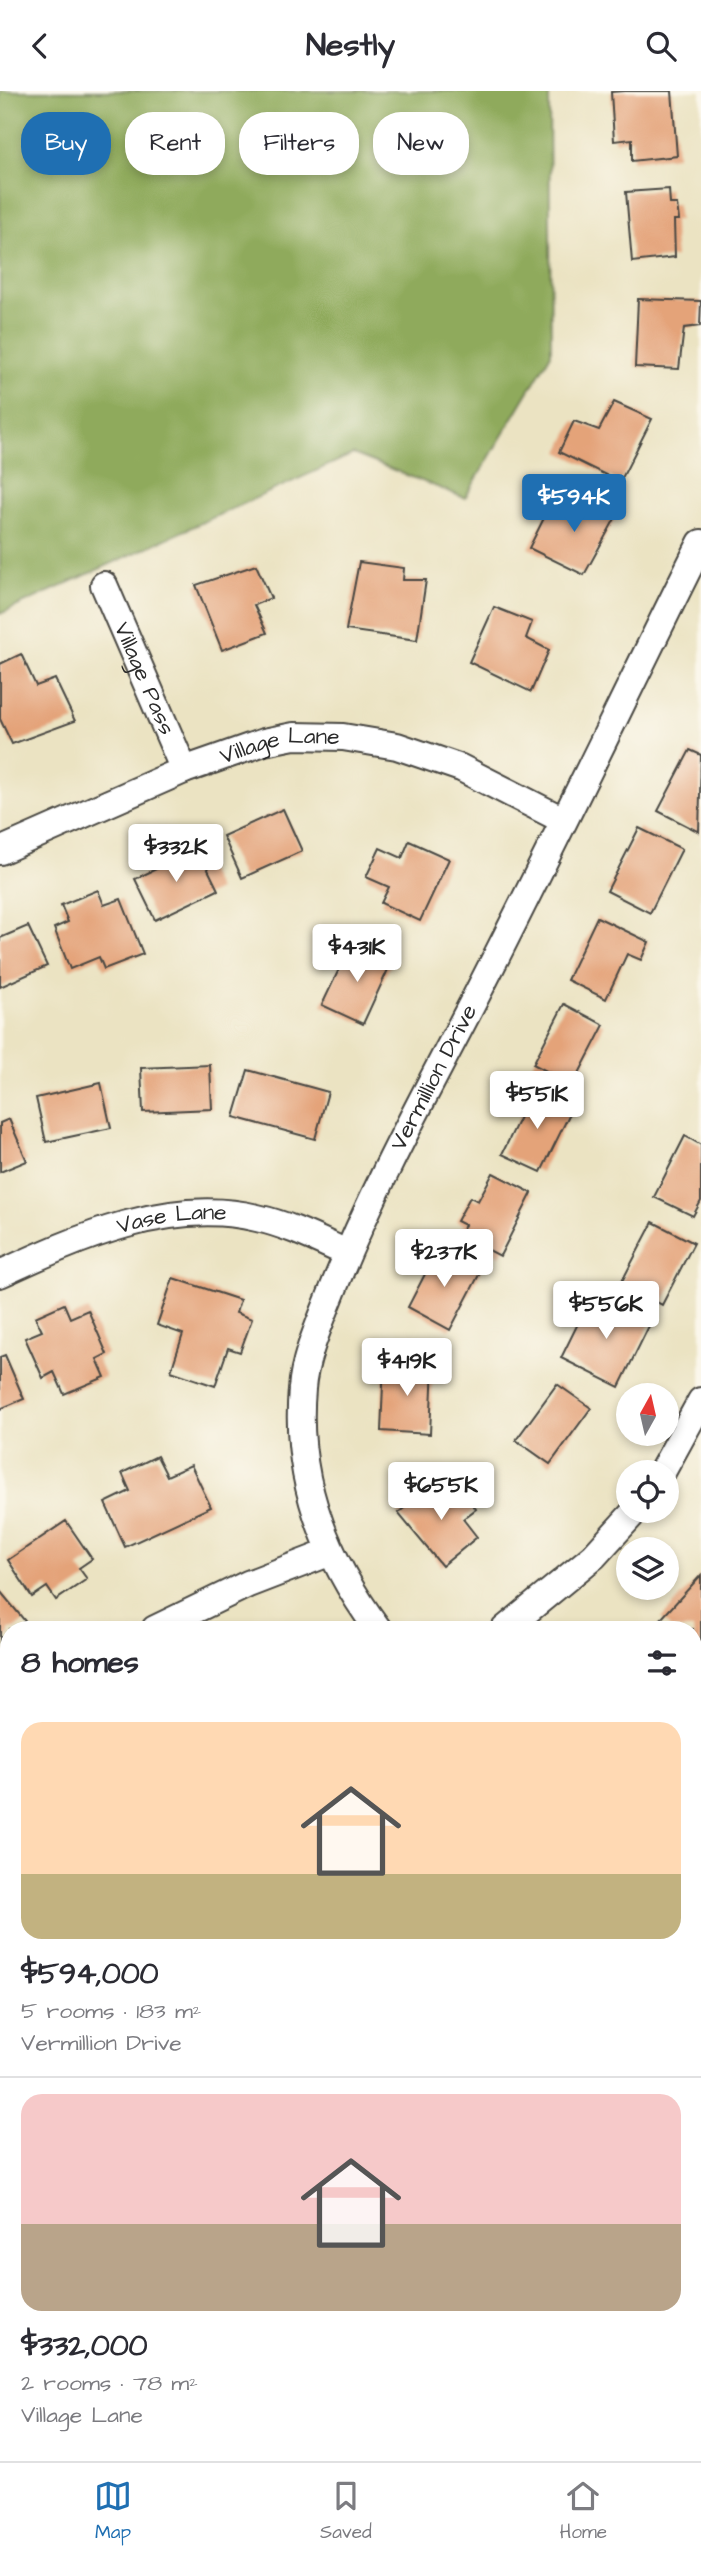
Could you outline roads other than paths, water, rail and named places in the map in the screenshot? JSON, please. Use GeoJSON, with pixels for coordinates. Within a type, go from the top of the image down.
{"type":"FeatureCollection","features":[{"type":"Feature","properties":{"kind":"street","name":"Vermillion Drive"},"geometry":{"type":"LineString","coordinates":[[372,1621],[331,1552],[316,1517],[304,1473],[300,1425],[302,1385],[320,1322],[347,1253],[701,543]]}},
{"type":"Feature","properties":{"kind":"street","name":"Village Pass"},"geometry":{"type":"LineString","coordinates":[[104,585],[184,770]]}},
{"type":"Feature","properties":{"kind":"street","name":"Village Lane"},"geometry":{"type":"LineString","coordinates":[[0,851],[184,770],[264,742],[294,736],[343,737],[397,746],[461,768],[563,820]]}},
{"type":"Feature","properties":{"kind":"street","name":"Vase Lane"},"geometry":{"type":"LineString","coordinates":[[0,1274],[101,1233],[132,1223],[180,1214],[218,1212],[256,1218],[295,1229],[347,1253]]}},
{"type":"Feature","properties":{"kind":"street"},"geometry":{"type":"LineString","coordinates":[[669,1460],[701,1401]]}},
{"type":"Feature","properties":{"kind":"street"},"geometry":{"type":"LineString","coordinates":[[515,1621],[594,1556],[624,1523]]}},
{"type":"Feature","properties":{"kind":"street"},"geometry":{"type":"LineString","coordinates":[[172,1621],[248,1584],[331,1552]]}}]}
